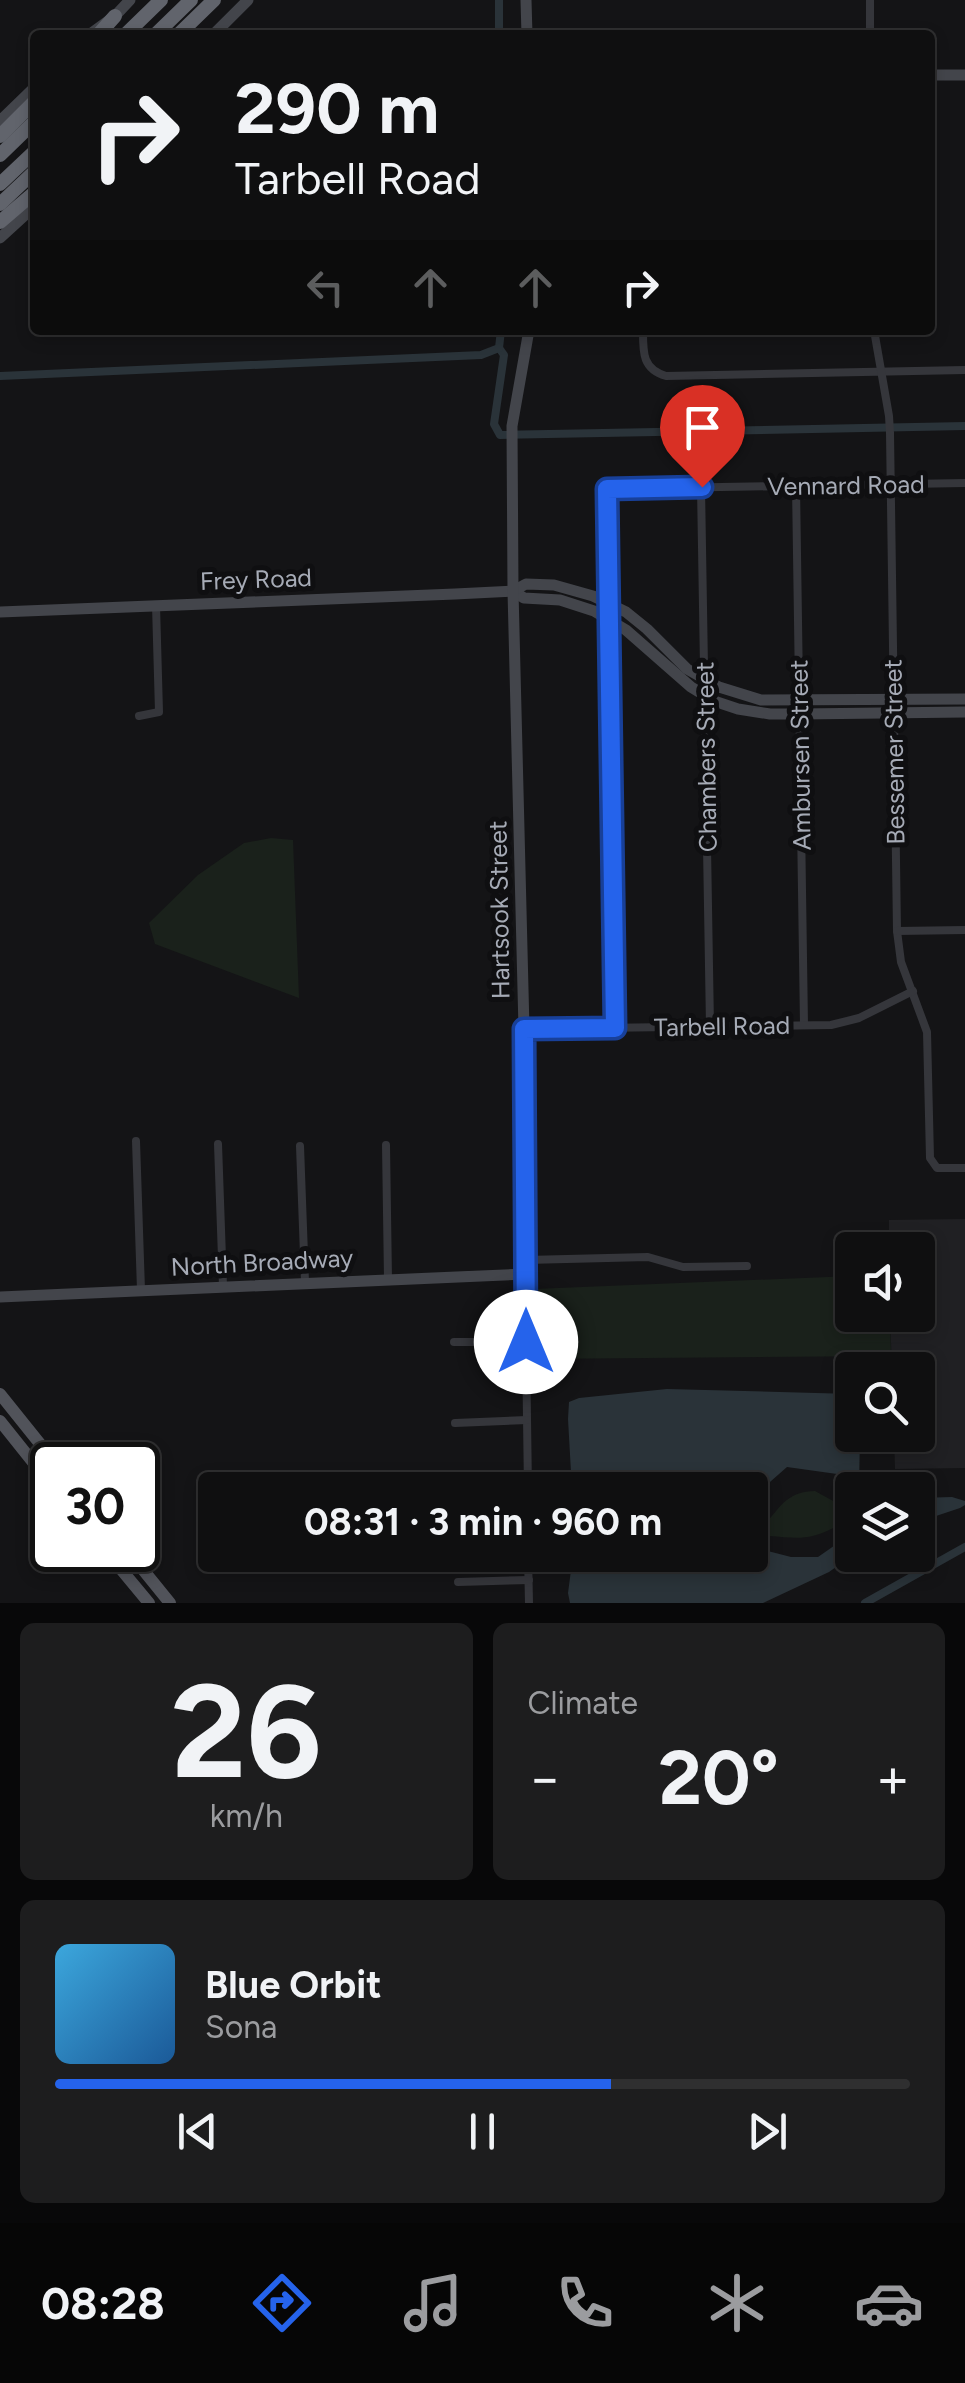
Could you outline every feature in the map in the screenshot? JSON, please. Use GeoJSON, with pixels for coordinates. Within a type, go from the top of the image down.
{"type":"FeatureCollection","features":[{"type":"Feature","properties":{"kind":"highway"},"geometry":{"type":"LineString","coordinates":[[129,30],[161,0]]}},
{"type":"Feature","properties":{"kind":"highway"},"geometry":{"type":"LineString","coordinates":[[160,30],[192,0]]}},
{"type":"Feature","properties":{"kind":"highway"},"geometry":{"type":"LineString","coordinates":[[183,30],[214,0]]}},
{"type":"Feature","properties":{"kind":"highway"},"geometry":{"type":"LineString","coordinates":[[102,30],[115,16]]}},
{"type":"Feature","properties":{"kind":"highway"},"geometry":{"type":"LineString","coordinates":[[0,136],[30,105]]}},
{"type":"Feature","properties":{"kind":"highway"},"geometry":{"type":"LineString","coordinates":[[0,155],[30,126]]}},
{"type":"Feature","properties":{"kind":"highway"},"geometry":{"type":"LineString","coordinates":[[0,184],[30,156]]}},
{"type":"Feature","properties":{"kind":"highway"},"geometry":{"type":"LineString","coordinates":[[0,204],[30,176]]}},
{"type":"Feature","properties":{"kind":"highway"},"geometry":{"type":"LineString","coordinates":[[0,222],[30,196]]}},
{"type":"Feature","properties":{"kind":"main road"},"geometry":{"type":"LineString","coordinates":[[0,1394],[39,1442]]}},
{"type":"Feature","properties":{"kind":"main road"},"geometry":{"type":"LineString","coordinates":[[0,1421],[30,1457]]}},
{"type":"Feature","properties":{"kind":"main road"},"geometry":{"type":"LineString","coordinates":[[123,1572],[149,1603]]}},
{"type":"Feature","properties":{"kind":"main road"},"geometry":{"type":"LineString","coordinates":[[144,1572],[170,1603]]}},
{"type":"Feature","properties":{"kind":"street"},"geometry":{"type":"LineString","coordinates":[[95,30],[130,0]]}},
{"type":"Feature","properties":{"kind":"street"},"geometry":{"type":"LineString","coordinates":[[218,30],[248,0]]}},
{"type":"Feature","properties":{"kind":"street"},"geometry":{"type":"LineString","coordinates":[[526,0],[526,30]]}},
{"type":"Feature","properties":{"kind":"street"},"geometry":{"type":"LineString","coordinates":[[870,0],[870,30]]}},
{"type":"Feature","properties":{"kind":"street"},"geometry":{"type":"LineString","coordinates":[[935,75],[965,75]]}},
{"type":"Feature","properties":{"kind":"street"},"geometry":{"type":"LineString","coordinates":[[0,122],[30,92]]}},
{"type":"Feature","properties":{"kind":"street"},"geometry":{"type":"LineString","coordinates":[[0,238],[30,211]]}},
{"type":"Feature","properties":{"kind":"street","name":"Hartsook Street"},"geometry":{"type":"LineString","coordinates":[[528,335],[512,426],[528,1472]]}},
{"type":"Feature","properties":{"kind":"street"},"geometry":{"type":"LineString","coordinates":[[643,335],[647,363],[666,376],[965,370]]}},
{"type":"Feature","properties":{"kind":"street","name":"Bessemer Street"},"geometry":{"type":"LineString","coordinates":[[875,335],[890,433],[897,931],[901,962],[927,1032],[930,1158],[937,1168],[965,1168]]}},
{"type":"Feature","properties":{"kind":"street","name":"Vennard Road"},"geometry":{"type":"LineString","coordinates":[[608,602],[607,489],[965,483]]}},
{"type":"Feature","properties":{"kind":"street","name":"Ambursen Street"},"geometry":{"type":"LineString","coordinates":[[796,486],[804,1025]]}},
{"type":"Feature","properties":{"kind":"street","name":"Chambers Street"},"geometry":{"type":"LineString","coordinates":[[702,487],[710,1026]]}},
{"type":"Feature","properties":{"kind":"street","name":"Frey Road"},"geometry":{"type":"LineString","coordinates":[[0,612],[513,592],[526,584],[554,586],[608,602],[647,629],[687,669],[719,688],[799,708]]}},
{"type":"Feature","properties":{"kind":"street","name":"Frey Road"},"geometry":{"type":"LineString","coordinates":[[513,592],[524,598],[575,604],[609,620],[626,630],[676,676],[714,702],[738,709],[770,714],[799,708],[894,706],[965,699]]}},
{"type":"Feature","properties":{"kind":"street"},"geometry":{"type":"LineString","coordinates":[[608,602],[615,1028]]}},
{"type":"Feature","properties":{"kind":"street"},"geometry":{"type":"LineString","coordinates":[[139,716],[159,712],[156,605]]}},
{"type":"Feature","properties":{"kind":"street","name":"Frey Road"},"geometry":{"type":"LineString","coordinates":[[894,706],[965,712]]}},
{"type":"Feature","properties":{"kind":"street"},"geometry":{"type":"LineString","coordinates":[[897,931],[965,930]]}},
{"type":"Feature","properties":{"kind":"street","name":"Tarbell Road"},"geometry":{"type":"LineString","coordinates":[[524,1029],[830,1025],[859,1018],[913,990]]}},
{"type":"Feature","properties":{"kind":"street"},"geometry":{"type":"LineString","coordinates":[[136,1141],[141,1290]]}},
{"type":"Feature","properties":{"kind":"street"},"geometry":{"type":"LineString","coordinates":[[218,1144],[223,1286]]}},
{"type":"Feature","properties":{"kind":"street"},"geometry":{"type":"LineString","coordinates":[[386,1145],[388,1279]]}},
{"type":"Feature","properties":{"kind":"street"},"geometry":{"type":"LineString","coordinates":[[300,1146],[306,1282]]}},
{"type":"Feature","properties":{"kind":"street"},"geometry":{"type":"LineString","coordinates":[[526,1260],[648,1257],[683,1267],[747,1266]]}},
{"type":"Feature","properties":{"kind":"street","name":"North Broadway"},"geometry":{"type":"LineString","coordinates":[[0,1297],[525,1274]]}},
{"type":"Feature","properties":{"kind":"street"},"geometry":{"type":"LineString","coordinates":[[454,1342],[526,1342]]}},
{"type":"Feature","properties":{"kind":"street"},"geometry":{"type":"LineString","coordinates":[[456,1423],[527,1420]]}},
{"type":"Feature","properties":{"kind":"street"},"geometry":{"type":"LineString","coordinates":[[529,1572],[529,1603]]}},
{"type":"Feature","properties":{"kind":"street"},"geometry":{"type":"LineString","coordinates":[[458,1582],[529,1580]]}},
{"type":"Feature","properties":{"kind":"shaded area"},"geometry":{"type":"Polygon","coordinates":[[[271,838],[293,840],[299,998],[155,944],[149,923],[198,875],[244,843],[271,838]]]}},
{"type":"Feature","properties":{"kind":"shaded area"},"geometry":{"type":"Polygon","coordinates":[[[965,1219],[965,1468],[895,1469],[894,1452],[935,1452],[935,1352],[891,1352],[891,1332],[935,1332],[935,1232],[889,1232],[889,1220],[965,1219]]]}},
{"type":"Feature","properties":{"kind":"shaded area"},"geometry":{"type":"Polygon","coordinates":[[[835,1277],[835,1332],[890,1332],[891,1352],[835,1352],[835,1356],[534,1359],[534,1289],[835,1277]]]}},
{"type":"Feature","properties":{"kind":"shaded area"},"geometry":{"type":"Polygon","coordinates":[[[667,1389],[835,1394],[835,1452],[860,1452],[859,1472],[835,1474],[787,1467],[768,1484],[768,1472],[571,1472],[569,1402],[667,1389]]]}},
{"type":"Feature","properties":{"kind":"shaded area"},"geometry":{"type":"Polygon","coordinates":[[[815,1491],[835,1502],[833,1528],[809,1537],[769,1536],[768,1521],[782,1504],[799,1494],[815,1491]]]}},
{"type":"Feature","properties":{"kind":"shaded area"},"geometry":{"type":"Polygon","coordinates":[[[952,1497],[965,1501],[965,1505],[935,1516],[935,1498],[952,1497]]]}},
{"type":"Feature","properties":{"kind":"shaded area"},"geometry":{"type":"Polygon","coordinates":[[[835,1545],[835,1568],[763,1603],[570,1603],[568,1593],[571,1572],[768,1572],[768,1551],[791,1557],[818,1557],[835,1545]]]}},
{"type":"Feature","properties":{"kind":"waterway"},"geometry":{"type":"LineString","coordinates":[[499,0],[499,30]]}},
{"type":"Feature","properties":{"kind":"waterway"},"geometry":{"type":"LineString","coordinates":[[500,335],[499,348],[504,355],[494,424],[500,435],[965,426]]}},
{"type":"Feature","properties":{"kind":"waterway"},"geometry":{"type":"LineString","coordinates":[[0,376],[481,355],[499,348]]}},
{"type":"Feature","properties":{"kind":"waterway"},"geometry":{"type":"LineString","coordinates":[[865,1603],[965,1547]]}},
{"type":"Feature","properties":{"kind":"route"},"geometry":{"type":"LineString","coordinates":[[526,1342],[524,1029],[615,1028],[607,489],[702,487]]}}]}
